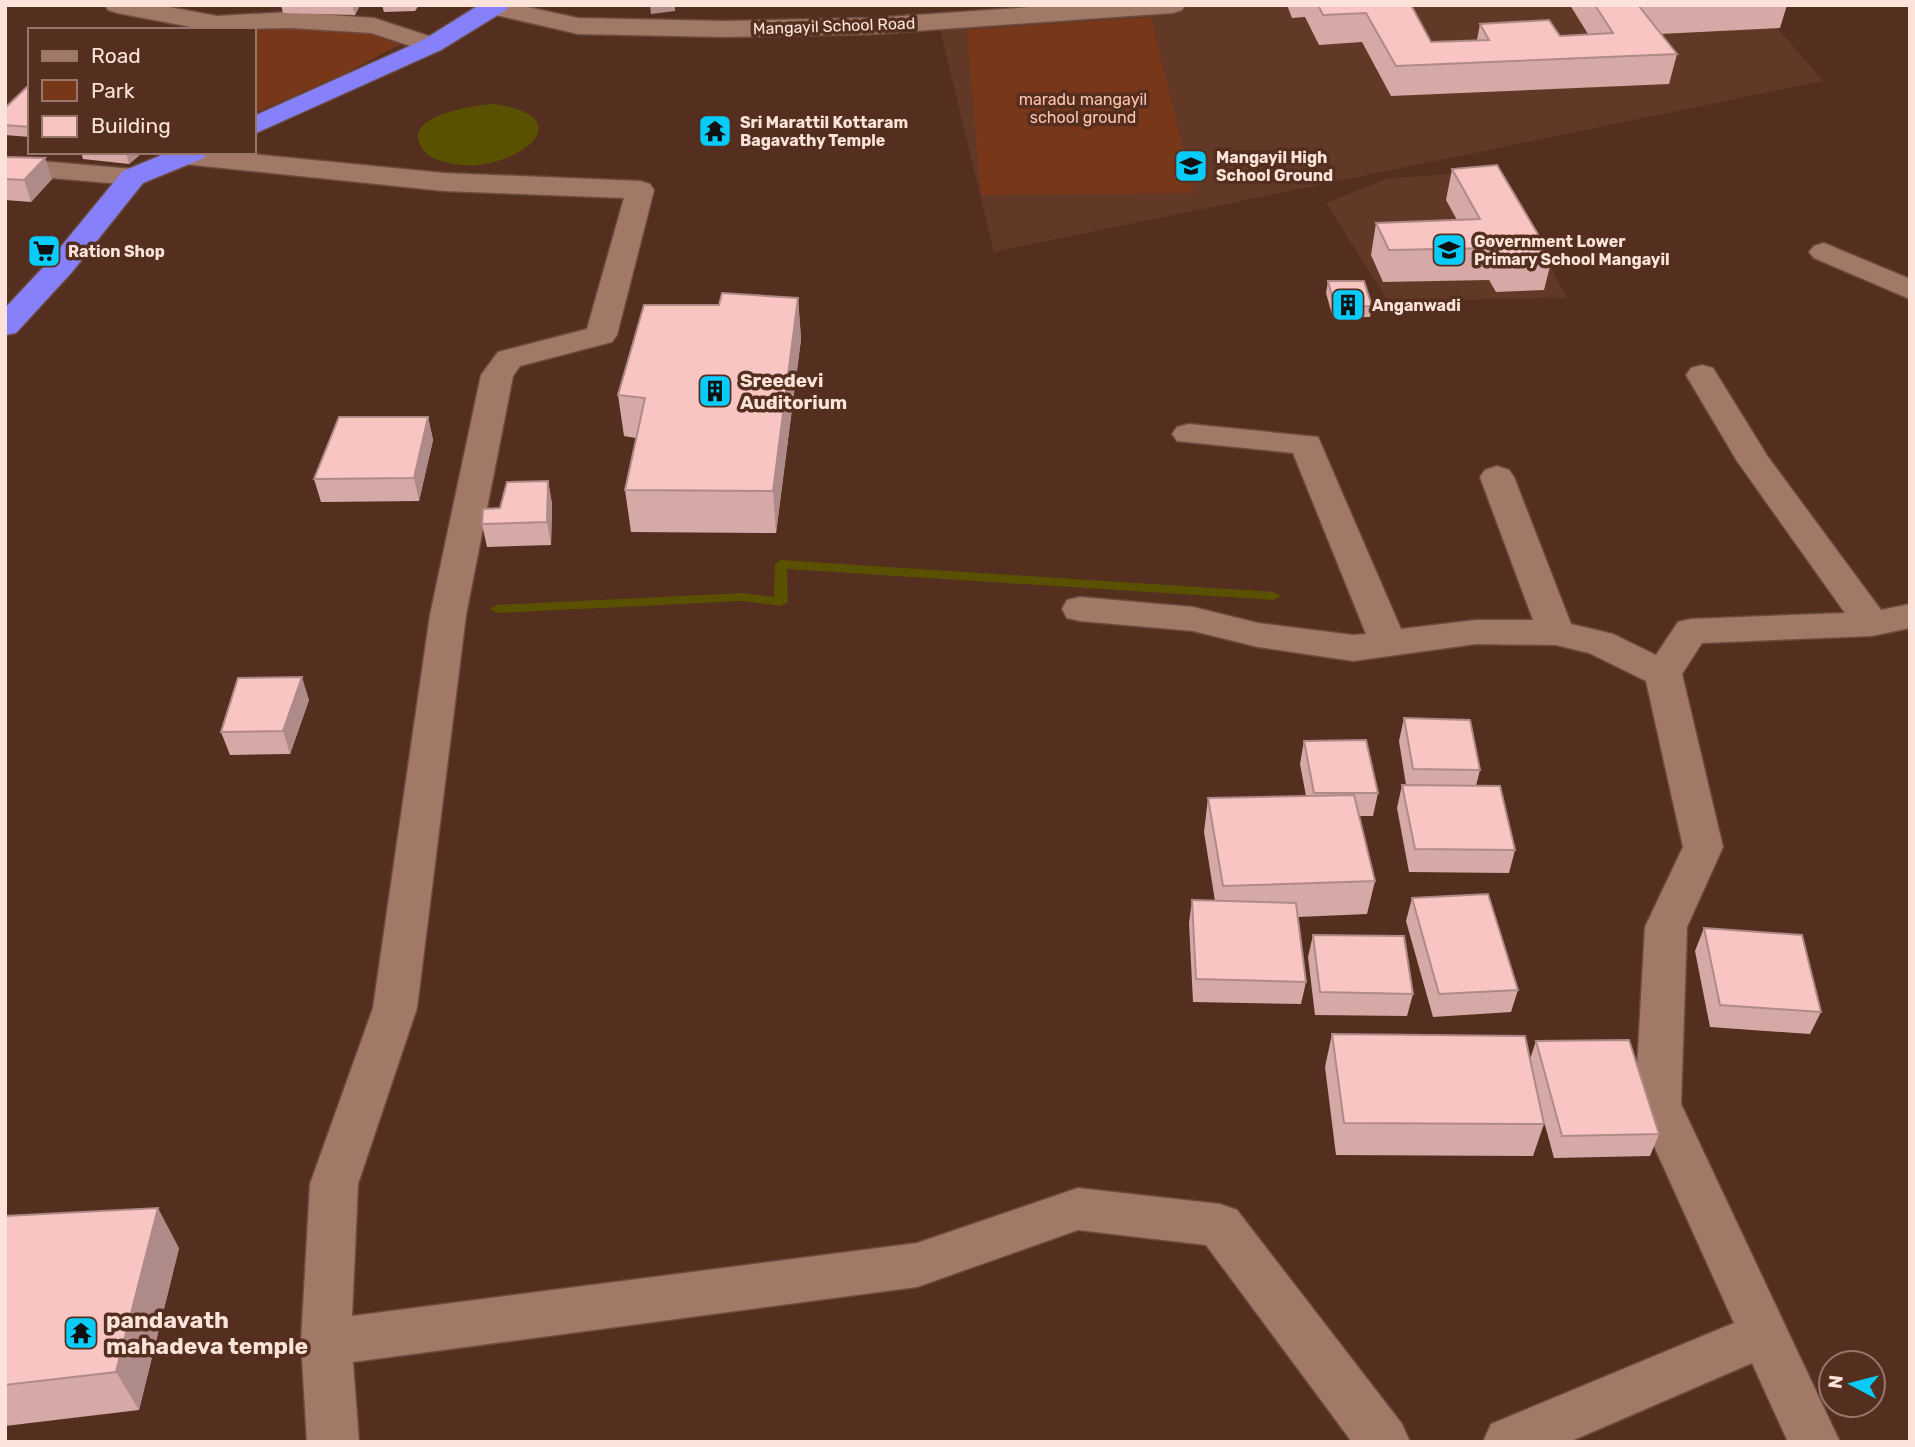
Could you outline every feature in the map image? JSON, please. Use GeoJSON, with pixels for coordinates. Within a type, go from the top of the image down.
{"type":"FeatureCollection","features":[{"type":"Feature","properties":{"kind":"highway"},"geometry":{"type":"LineString","coordinates":[[256,125],[432,45],[497,7]]}},
{"type":"Feature","properties":{"kind":"highway"},"geometry":{"type":"LineString","coordinates":[[5,326],[61,266],[133,177],[189,154]]}},
{"type":"Feature","properties":{"kind":"street"},"geometry":{"type":"LineString","coordinates":[[117,5],[165,10],[215,27],[290,20],[374,26],[432,45]]}},
{"type":"Feature","properties":{"kind":"street","name":"Mangayil School Road"},"geometry":{"type":"LineString","coordinates":[[497,7],[578,26],[724,29],[861,26],[1003,11],[1173,5]]}},
{"type":"Feature","properties":{"kind":"street"},"geometry":{"type":"LineString","coordinates":[[189,154],[443,182],[640,190],[601,335],[509,359],[497,375],[448,615],[395,1008],[334,1184],[326,1342],[333,1442]]}},
{"type":"Feature","properties":{"kind":"street"},"geometry":{"type":"LineString","coordinates":[[5,166],[133,177]]}},
{"type":"Feature","properties":{"kind":"street"},"geometry":{"type":"LineString","coordinates":[[1824,252],[1910,290]]}},
{"type":"Feature","properties":{"kind":"street"},"geometry":{"type":"LineString","coordinates":[[1702,374],[1754,461],[1872,624]]}},
{"type":"Feature","properties":{"kind":"street"},"geometry":{"type":"LineString","coordinates":[[1189,434],[1306,444],[1389,644]]}},
{"type":"Feature","properties":{"kind":"street"},"geometry":{"type":"LineString","coordinates":[[1497,477],[1556,633]]}},
{"type":"Feature","properties":{"kind":"street"},"geometry":{"type":"LineString","coordinates":[[1080,608],[1193,619],[1258,635],[1353,648],[1476,632],[1556,633],[1600,643],[1664,674]]}},
{"type":"Feature","properties":{"kind":"street"},"geometry":{"type":"LineString","coordinates":[[1814,1442],[1658,1104],[1666,927],[1703,847],[1664,674],[1691,631],[1872,624],[1910,616]]}},
{"type":"Feature","properties":{"kind":"street"},"geometry":{"type":"LineString","coordinates":[[326,1342],[917,1265],[1078,1209],[1220,1224],[1384,1442]]}},
{"type":"Feature","properties":{"kind":"street"},"geometry":{"type":"LineString","coordinates":[[1509,1442],[1764,1334]]}},
{"type":"Feature","properties":{"kind":"shaded area","name":"Mangayil High School Ground"},"geometry":{"type":"Polygon","coordinates":[[[1217,5],[1758,5],[1823,81],[994,252],[938,21],[1217,5]]]}},
{"type":"Feature","properties":{"kind":"shaded area"},"geometry":{"type":"Polygon","coordinates":[[[493,104],[522,111],[536,121],[538,132],[530,144],[515,154],[494,162],[471,165],[440,161],[421,147],[418,136],[422,127],[431,120],[458,110],[493,104]]]}},
{"type":"Feature","properties":{"kind":"shaded area","name":"Government Lower Primary School Mangayil"},"geometry":{"type":"Polygon","coordinates":[[[1499,170],[1567,298],[1388,301],[1326,203],[1386,179],[1499,170]]]}},
{"type":"Feature","properties":{"kind":"green space","name":"maradu mangayil school ground"},"geometry":{"type":"Polygon","coordinates":[[[1151,17],[1194,193],[981,195],[967,30],[1151,17]]]}},
{"type":"Feature","properties":{"kind":"green space"},"geometry":{"type":"Polygon","coordinates":[[[260,24],[353,27],[401,44],[340,76],[256,112],[256,28],[247,28],[260,24]]]}},
{"type":"Feature","properties":{"kind":"building"},"geometry":{"type":"Polygon","coordinates":[[[1318,5],[1411,5],[1431,42],[1489,40],[1480,24],[1549,20],[1560,36],[1613,33],[1595,5],[1638,5],[1677,54],[1396,66],[1366,13],[1323,15],[1318,5]]]}},
{"type":"Feature","properties":{"kind":"building"},"geometry":{"type":"Polygon","coordinates":[[[28,87],[28,127],[5,125],[5,108],[28,87]]]}},
{"type":"Feature","properties":{"kind":"building"},"geometry":{"type":"Polygon","coordinates":[[[5,157],[45,158],[24,180],[5,179],[5,157]]]}},
{"type":"Feature","properties":{"kind":"building"},"geometry":{"type":"Polygon","coordinates":[[[1497,165],[1552,258],[1503,260],[1496,248],[1389,250],[1376,223],[1480,219],[1452,169],[1497,165]]]}},
{"type":"Feature","properties":{"kind":"building"},"geometry":{"type":"Polygon","coordinates":[[[1328,281],[1364,281],[1372,306],[1335,307],[1328,281]]]}},
{"type":"Feature","properties":{"kind":"building","name":"Sreedevi Auditorium"},"geometry":{"type":"Polygon","coordinates":[[[722,293],[798,298],[773,491],[625,490],[645,398],[618,395],[644,305],[719,305],[722,293]]]}},
{"type":"Feature","properties":{"kind":"building"},"geometry":{"type":"Polygon","coordinates":[[[339,417],[428,417],[414,478],[314,479],[339,417]]]}},
{"type":"Feature","properties":{"kind":"building"},"geometry":{"type":"Polygon","coordinates":[[[548,481],[547,522],[482,524],[483,509],[500,508],[507,482],[548,481]]]}},
{"type":"Feature","properties":{"kind":"building"},"geometry":{"type":"Polygon","coordinates":[[[302,677],[283,731],[221,732],[238,678],[302,677]]]}},
{"type":"Feature","properties":{"kind":"building"},"geometry":{"type":"Polygon","coordinates":[[[1404,718],[1470,720],[1480,770],[1413,769],[1404,718]]]}},
{"type":"Feature","properties":{"kind":"building"},"geometry":{"type":"Polygon","coordinates":[[[1366,740],[1378,793],[1314,793],[1304,741],[1366,740]]]}},
{"type":"Feature","properties":{"kind":"building"},"geometry":{"type":"Polygon","coordinates":[[[1402,785],[1500,786],[1515,850],[1415,849],[1402,785]]]}},
{"type":"Feature","properties":{"kind":"building"},"geometry":{"type":"Polygon","coordinates":[[[1354,795],[1375,881],[1223,886],[1208,798],[1354,795]]]}},
{"type":"Feature","properties":{"kind":"building"},"geometry":{"type":"Polygon","coordinates":[[[1488,894],[1518,990],[1439,994],[1412,898],[1488,894]]]}},
{"type":"Feature","properties":{"kind":"building"},"geometry":{"type":"Polygon","coordinates":[[[1192,900],[1296,903],[1306,982],[1196,979],[1192,900]]]}},
{"type":"Feature","properties":{"kind":"building"},"geometry":{"type":"Polygon","coordinates":[[[1704,928],[1802,935],[1821,1012],[1720,1005],[1704,928]]]}},
{"type":"Feature","properties":{"kind":"building"},"geometry":{"type":"Polygon","coordinates":[[[1313,935],[1404,936],[1413,994],[1320,992],[1313,935]]]}},
{"type":"Feature","properties":{"kind":"building"},"geometry":{"type":"Polygon","coordinates":[[[1332,1034],[1525,1036],[1544,1124],[1344,1123],[1332,1034]]]}},
{"type":"Feature","properties":{"kind":"building"},"geometry":{"type":"Polygon","coordinates":[[[1629,1040],[1659,1134],[1562,1136],[1536,1041],[1629,1040]]]}},
{"type":"Feature","properties":{"kind":"building","name":"pandavath mahadeva temple"},"geometry":{"type":"Polygon","coordinates":[[[158,1208],[116,1372],[5,1385],[5,1216],[158,1208]]]}},
{"type":"Feature","properties":{"kind":"waterway"},"geometry":{"type":"LineString","coordinates":[[497,609],[742,597],[781,602],[781,564],[1274,596]]}},
{"type":"Feature","properties":{"kind":"place","name":"Sri Marattil Kottaram Bagavathy Temple"},"geometry":{"type":"Point","coordinates":[715,131]}},
{"type":"Feature","properties":{"kind":"place","name":"Mangayil High School Ground"},"geometry":{"type":"Point","coordinates":[1191,166]}},
{"type":"Feature","properties":{"kind":"place","name":"Government Lower Primary School Mangayil"},"geometry":{"type":"Point","coordinates":[1449,250]}},
{"type":"Feature","properties":{"kind":"place","name":"Ration Shop"},"geometry":{"type":"Point","coordinates":[44,251]}},
{"type":"Feature","properties":{"kind":"place","name":"Anganwadi"},"geometry":{"type":"Point","coordinates":[1348,305]}},
{"type":"Feature","properties":{"kind":"place","name":"Sreedevi Auditorium"},"geometry":{"type":"Point","coordinates":[715,391]}},
{"type":"Feature","properties":{"kind":"place","name":"pandavath mahadeva temple"},"geometry":{"type":"Point","coordinates":[81,1333]}}]}
